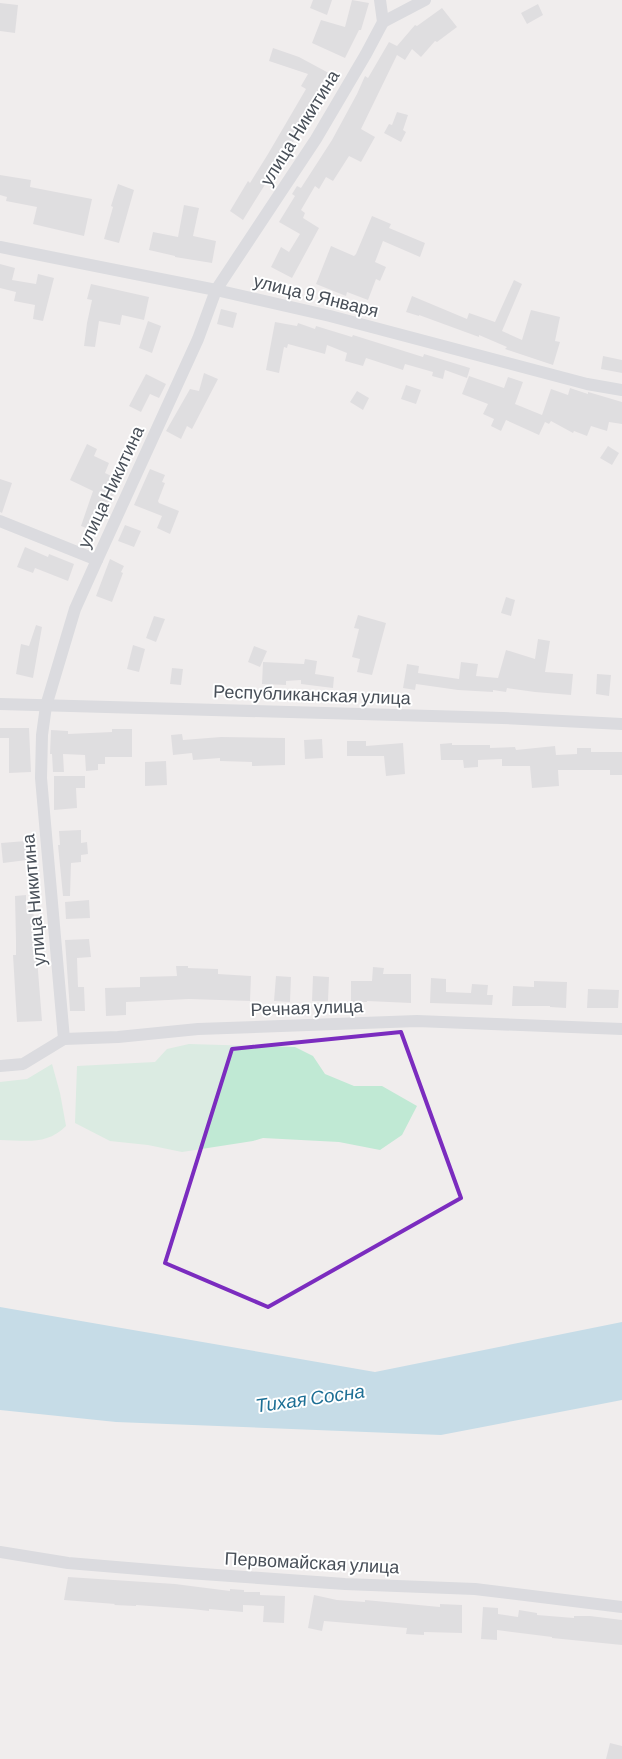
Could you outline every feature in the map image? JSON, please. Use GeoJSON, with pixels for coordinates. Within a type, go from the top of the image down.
{"type":"FeatureCollection","features":[{"type":"Feature","properties":{"kind":"street"},"geometry":{"type":"LineString","coordinates":[[380,0],[383,22],[425,0]]}},
{"type":"Feature","properties":{"kind":"street","name":"улица Никитина"},"geometry":{"type":"LineString","coordinates":[[64,1039],[41,778],[42,735],[46,706],[75,609],[198,339],[216,290],[316,139],[383,22]]}},
{"type":"Feature","properties":{"kind":"street","name":"улица 9 Января"},"geometry":{"type":"LineString","coordinates":[[0,247],[216,290],[330,316],[587,384],[622,390]]}},
{"type":"Feature","properties":{"kind":"street"},"geometry":{"type":"LineString","coordinates":[[0,521],[96,560]]}},
{"type":"Feature","properties":{"kind":"street","name":"Республиканская улица"},"geometry":{"type":"LineString","coordinates":[[0,704],[493,718],[622,724]]}},
{"type":"Feature","properties":{"kind":"street","name":"Речная улица"},"geometry":{"type":"LineString","coordinates":[[0,1066],[23,1064],[64,1039],[198,1029],[416,1021],[622,1029]]}},
{"type":"Feature","properties":{"kind":"street","name":"Первомайская улица"},"geometry":{"type":"LineString","coordinates":[[0,1552],[68,1563],[178,1572],[344,1584],[475,1589],[622,1607]]}},
{"type":"Feature","properties":{"kind":"highlighted area"},"geometry":{"type":"Polygon","coordinates":[[[401,1032],[461,1198],[268,1307],[165,1263],[232,1049],[401,1032]]]}},
{"type":"Feature","properties":{"kind":"green space"},"geometry":{"type":"Polygon","coordinates":[[[189,1044],[295,1047],[313,1056],[325,1074],[354,1086],[382,1086],[417,1106],[402,1135],[380,1150],[339,1142],[263,1138],[182,1152],[148,1145],[110,1141],[75,1123],[77,1066],[155,1062],[167,1049],[189,1044]]]}},
{"type":"Feature","properties":{"kind":"green space"},"geometry":{"type":"Polygon","coordinates":[[[52,1064],[66,1126],[51,1137],[43,1139],[27,1141],[0,1140],[0,1082],[27,1079],[52,1064]]]}},
{"type":"Feature","properties":{"kind":"water","name":"Тихая Сосна"},"geometry":{"type":"Polygon","coordinates":[[[0,1307],[375,1372],[622,1322],[622,1400],[441,1435],[116,1422],[0,1410],[0,1307]]]}},
{"type":"Feature","properties":{"kind":"building"},"geometry":{"type":"Polygon","coordinates":[[[313,0],[332,0],[327,15],[310,8],[313,0]]]}},
{"type":"Feature","properties":{"kind":"building"},"geometry":{"type":"Polygon","coordinates":[[[352,0],[369,3],[361,30],[359,30],[345,58],[312,43],[321,20],[345,27],[352,0]]]}},
{"type":"Feature","properties":{"kind":"building"},"geometry":{"type":"Polygon","coordinates":[[[0,3],[18,5],[15,33],[0,31],[0,3]]]}},
{"type":"Feature","properties":{"kind":"building"},"geometry":{"type":"Polygon","coordinates":[[[538,4],[543,15],[527,24],[521,13],[538,4]]]}},
{"type":"Feature","properties":{"kind":"building"},"geometry":{"type":"Polygon","coordinates":[[[442,8],[457,27],[437,42],[435,41],[421,57],[412,49],[405,60],[397,55],[361,129],[375,137],[361,162],[349,156],[333,181],[326,177],[319,189],[315,186],[301,210],[305,213],[303,218],[319,228],[292,278],[271,267],[281,247],[289,252],[300,234],[279,222],[295,196],[292,194],[297,186],[301,188],[332,140],[365,76],[368,78],[389,42],[397,46],[415,25],[417,26],[442,8]]]}},
{"type":"Feature","properties":{"kind":"building"},"geometry":{"type":"Polygon","coordinates":[[[273,48],[299,57],[338,78],[336,83],[330,81],[281,162],[284,164],[276,178],[271,175],[243,220],[230,211],[248,181],[250,183],[306,89],[301,86],[308,74],[269,61],[273,48]]]}},
{"type":"Feature","properties":{"kind":"building"},"geometry":{"type":"Polygon","coordinates":[[[397,112],[408,115],[403,130],[406,132],[401,142],[384,133],[389,124],[392,125],[397,112]]]}},
{"type":"Feature","properties":{"kind":"building"},"geometry":{"type":"Polygon","coordinates":[[[0,175],[31,180],[30,187],[92,199],[84,236],[33,224],[37,207],[6,201],[7,197],[0,195],[0,175]]]}},
{"type":"Feature","properties":{"kind":"building"},"geometry":{"type":"Polygon","coordinates":[[[118,184],[134,190],[119,243],[104,239],[118,184]]]}},
{"type":"Feature","properties":{"kind":"building"},"geometry":{"type":"Polygon","coordinates":[[[184,205],[199,208],[193,236],[216,241],[212,263],[175,257],[149,250],[153,232],[178,237],[184,205]]]}},
{"type":"Feature","properties":{"kind":"building"},"geometry":{"type":"Polygon","coordinates":[[[372,216],[391,224],[389,228],[425,243],[420,257],[383,241],[375,262],[386,267],[380,281],[376,279],[368,300],[347,292],[346,296],[316,284],[331,246],[354,256],[372,216]]]}},
{"type":"Feature","properties":{"kind":"building"},"geometry":{"type":"Polygon","coordinates":[[[0,264],[15,268],[12,280],[36,284],[38,274],[54,278],[43,321],[33,319],[35,305],[14,301],[16,292],[0,288],[0,264]]]}},
{"type":"Feature","properties":{"kind":"building"},"geometry":{"type":"Polygon","coordinates":[[[514,280],[522,284],[502,331],[522,340],[531,310],[560,317],[555,341],[560,342],[553,365],[505,349],[507,347],[479,335],[479,337],[406,312],[412,296],[467,319],[469,313],[495,322],[514,280]]]}},
{"type":"Feature","properties":{"kind":"building"},"geometry":{"type":"Polygon","coordinates":[[[91,284],[149,297],[144,320],[122,315],[120,325],[99,321],[95,347],[84,346],[92,300],[87,299],[91,284]]]}},
{"type":"Feature","properties":{"kind":"building"},"geometry":{"type":"Polygon","coordinates":[[[221,309],[237,313],[233,328],[217,324],[221,309]]]}},
{"type":"Feature","properties":{"kind":"building"},"geometry":{"type":"Polygon","coordinates":[[[148,321],[161,326],[152,353],[139,348],[148,321]]]}},
{"type":"Feature","properties":{"kind":"building"},"geometry":{"type":"Polygon","coordinates":[[[275,322],[297,326],[298,323],[315,329],[316,326],[352,337],[353,335],[423,357],[424,354],[470,368],[467,378],[445,370],[443,379],[432,376],[433,372],[405,364],[403,370],[366,358],[363,366],[345,361],[347,353],[327,345],[325,354],[288,344],[287,348],[284,347],[279,373],[266,370],[275,322]]]}},
{"type":"Feature","properties":{"kind":"building"},"geometry":{"type":"Polygon","coordinates":[[[603,356],[622,360],[622,373],[601,369],[603,356]]]}},
{"type":"Feature","properties":{"kind":"building"},"geometry":{"type":"Polygon","coordinates":[[[204,373],[218,379],[192,429],[187,426],[181,439],[166,431],[190,389],[199,391],[204,373]]]}},
{"type":"Feature","properties":{"kind":"building"},"geometry":{"type":"Polygon","coordinates":[[[146,374],[166,384],[159,398],[150,394],[141,412],[129,406],[146,374]]]}},
{"type":"Feature","properties":{"kind":"building"},"geometry":{"type":"Polygon","coordinates":[[[469,376],[504,388],[508,377],[523,382],[515,404],[542,415],[551,389],[568,395],[570,388],[622,402],[622,424],[609,422],[607,431],[591,426],[587,436],[574,431],[573,433],[551,421],[549,424],[545,422],[539,435],[506,420],[501,431],[491,426],[494,419],[483,414],[488,404],[462,394],[469,376]]]}},
{"type":"Feature","properties":{"kind":"building"},"geometry":{"type":"Polygon","coordinates":[[[406,385],[421,390],[416,404],[401,399],[406,385]]]}},
{"type":"Feature","properties":{"kind":"building"},"geometry":{"type":"Polygon","coordinates":[[[357,391],[369,398],[363,410],[350,402],[357,391]]]}},
{"type":"Feature","properties":{"kind":"building"},"geometry":{"type":"Polygon","coordinates":[[[87,444],[97,449],[94,456],[109,463],[105,473],[120,480],[94,531],[81,526],[93,491],[70,480],[87,444]]]}},
{"type":"Feature","properties":{"kind":"building"},"geometry":{"type":"Polygon","coordinates":[[[608,446],[619,453],[612,465],[600,458],[608,446]]]}},
{"type":"Feature","properties":{"kind":"building"},"geometry":{"type":"Polygon","coordinates":[[[150,469],[165,475],[162,482],[165,483],[158,501],[159,503],[179,511],[170,534],[157,528],[162,516],[134,505],[150,469]]]}},
{"type":"Feature","properties":{"kind":"building"},"geometry":{"type":"Polygon","coordinates":[[[0,479],[12,483],[2,513],[0,512],[0,479]]]}},
{"type":"Feature","properties":{"kind":"building"},"geometry":{"type":"Polygon","coordinates":[[[125,525],[141,531],[134,547],[118,541],[125,525]]]}},
{"type":"Feature","properties":{"kind":"building"},"geometry":{"type":"Polygon","coordinates":[[[25,547],[48,557],[49,554],[74,564],[68,581],[35,568],[33,573],[17,567],[25,547]]]}},
{"type":"Feature","properties":{"kind":"building"},"geometry":{"type":"Polygon","coordinates":[[[110,559],[124,566],[112,602],[96,596],[110,559]]]}},
{"type":"Feature","properties":{"kind":"building"},"geometry":{"type":"Polygon","coordinates":[[[506,597],[515,600],[511,616],[501,613],[506,597]]]}},
{"type":"Feature","properties":{"kind":"building"},"geometry":{"type":"Polygon","coordinates":[[[358,615],[386,623],[372,675],[357,672],[360,659],[352,657],[359,629],[354,628],[358,615]]]}},
{"type":"Feature","properties":{"kind":"building"},"geometry":{"type":"Polygon","coordinates":[[[154,616],[165,619],[156,642],[146,638],[154,616]]]}},
{"type":"Feature","properties":{"kind":"building"},"geometry":{"type":"Polygon","coordinates":[[[36,625],[42,627],[33,678],[16,674],[21,644],[29,646],[36,625]]]}},
{"type":"Feature","properties":{"kind":"building"},"geometry":{"type":"Polygon","coordinates":[[[538,639],[550,641],[545,672],[573,674],[571,695],[507,688],[506,692],[458,690],[416,684],[415,690],[403,688],[407,664],[419,666],[418,673],[459,679],[461,662],[478,664],[476,676],[498,678],[506,650],[535,659],[538,639]]]}},
{"type":"Feature","properties":{"kind":"building"},"geometry":{"type":"Polygon","coordinates":[[[133,645],[145,649],[139,672],[127,669],[133,645]]]}},
{"type":"Feature","properties":{"kind":"building"},"geometry":{"type":"Polygon","coordinates":[[[254,646],[267,651],[260,667],[248,662],[254,646]]]}},
{"type":"Feature","properties":{"kind":"building"},"geometry":{"type":"Polygon","coordinates":[[[305,659],[317,661],[315,674],[334,677],[333,688],[301,684],[301,680],[286,681],[286,685],[262,684],[263,662],[304,664],[305,659]]]}},
{"type":"Feature","properties":{"kind":"building"},"geometry":{"type":"Polygon","coordinates":[[[172,668],[183,669],[181,685],[170,684],[172,668]]]}},
{"type":"Feature","properties":{"kind":"building"},"geometry":{"type":"Polygon","coordinates":[[[597,674],[611,675],[609,696],[596,694],[597,674]]]}},
{"type":"Feature","properties":{"kind":"building"},"geometry":{"type":"Polygon","coordinates":[[[0,728],[29,728],[31,772],[9,773],[9,738],[0,738],[0,728]]]}},
{"type":"Feature","properties":{"kind":"building"},"geometry":{"type":"Polygon","coordinates":[[[112,729],[132,729],[132,757],[105,757],[105,764],[98,764],[98,770],[86,771],[85,755],[63,754],[64,772],[53,772],[52,754],[50,754],[51,730],[68,731],[68,734],[112,732],[112,729]]]}},
{"type":"Feature","properties":{"kind":"building"},"geometry":{"type":"Polygon","coordinates":[[[182,734],[183,740],[221,737],[285,738],[285,765],[252,766],[252,762],[220,761],[220,758],[193,760],[192,753],[173,755],[171,735],[182,734]]]}},
{"type":"Feature","properties":{"kind":"building"},"geometry":{"type":"Polygon","coordinates":[[[322,739],[323,758],[305,759],[304,740],[322,739]]]}},
{"type":"Feature","properties":{"kind":"building"},"geometry":{"type":"Polygon","coordinates":[[[347,741],[366,741],[366,746],[403,743],[405,774],[386,776],[384,756],[347,756],[347,741]]]}},
{"type":"Feature","properties":{"kind":"building"},"geometry":{"type":"Polygon","coordinates":[[[452,743],[452,745],[490,745],[490,748],[515,747],[516,750],[555,746],[556,755],[577,754],[577,748],[591,748],[591,752],[622,752],[622,775],[610,775],[610,770],[558,770],[559,786],[532,788],[530,766],[502,766],[502,759],[478,760],[478,767],[464,768],[463,760],[441,760],[440,744],[452,743]]]}},
{"type":"Feature","properties":{"kind":"building"},"geometry":{"type":"Polygon","coordinates":[[[166,761],[167,785],[145,786],[145,762],[166,761]]]}},
{"type":"Feature","properties":{"kind":"building"},"geometry":{"type":"Polygon","coordinates":[[[54,776],[85,776],[85,788],[76,788],[77,808],[54,810],[54,776]]]}},
{"type":"Feature","properties":{"kind":"building"},"geometry":{"type":"Polygon","coordinates":[[[81,830],[81,843],[87,842],[88,854],[81,855],[81,862],[71,863],[70,896],[63,896],[58,845],[60,845],[59,831],[81,830]]]}},
{"type":"Feature","properties":{"kind":"building"},"geometry":{"type":"Polygon","coordinates":[[[26,841],[27,860],[3,863],[1,843],[26,841]]]}},
{"type":"Feature","properties":{"kind":"building"},"geometry":{"type":"Polygon","coordinates":[[[26,895],[26,909],[33,908],[42,1021],[17,1022],[13,955],[16,955],[15,896],[26,895]]]}},
{"type":"Feature","properties":{"kind":"building"},"geometry":{"type":"Polygon","coordinates":[[[89,900],[90,918],[66,919],[65,902],[89,900]]]}},
{"type":"Feature","properties":{"kind":"building"},"geometry":{"type":"Polygon","coordinates":[[[89,939],[91,957],[77,958],[78,987],[84,987],[85,1011],[70,1011],[65,940],[89,939]]]}},
{"type":"Feature","properties":{"kind":"building"},"geometry":{"type":"Polygon","coordinates":[[[176,966],[218,969],[218,974],[251,976],[250,1001],[189,999],[126,1002],[126,1015],[106,1016],[105,988],[140,987],[140,977],[177,976],[176,966]]]}},
{"type":"Feature","properties":{"kind":"building"},"geometry":{"type":"Polygon","coordinates":[[[373,967],[384,968],[383,974],[411,974],[411,1003],[351,1002],[351,981],[372,981],[373,967]]]}},
{"type":"Feature","properties":{"kind":"building"},"geometry":{"type":"Polygon","coordinates":[[[276,976],[291,977],[290,1002],[274,1001],[276,976]]]}},
{"type":"Feature","properties":{"kind":"building"},"geometry":{"type":"Polygon","coordinates":[[[313,976],[329,977],[328,1001],[312,1001],[313,976]]]}},
{"type":"Feature","properties":{"kind":"building"},"geometry":{"type":"Polygon","coordinates":[[[431,978],[446,979],[446,992],[471,993],[472,984],[488,985],[487,995],[493,995],[492,1005],[430,1003],[431,978]]]}},
{"type":"Feature","properties":{"kind":"building"},"geometry":{"type":"Polygon","coordinates":[[[534,981],[567,982],[566,1008],[512,1006],[513,986],[534,987],[534,981]]]}},
{"type":"Feature","properties":{"kind":"building"},"geometry":{"type":"Polygon","coordinates":[[[588,989],[619,990],[618,1008],[587,1008],[588,989]]]}},
{"type":"Feature","properties":{"kind":"building"},"geometry":{"type":"Polygon","coordinates":[[[68,1577],[175,1584],[230,1591],[230,1589],[244,1590],[244,1592],[260,1592],[260,1595],[285,1596],[284,1623],[263,1622],[264,1606],[243,1605],[243,1612],[209,1609],[209,1611],[64,1600],[68,1577]]]}},
{"type":"Feature","properties":{"kind":"building"},"geometry":{"type":"Polygon","coordinates":[[[314,1595],[337,1600],[365,1602],[365,1600],[440,1607],[440,1604],[462,1605],[462,1633],[424,1632],[424,1635],[406,1634],[407,1628],[324,1621],[322,1631],[308,1628],[314,1595]]]}},
{"type":"Feature","properties":{"kind":"building"},"geometry":{"type":"Polygon","coordinates":[[[483,1607],[498,1608],[498,1614],[518,1617],[519,1610],[537,1613],[537,1615],[574,1618],[574,1616],[590,1616],[622,1620],[622,1645],[497,1630],[497,1640],[481,1639],[483,1607]]]}},
{"type":"Feature","properties":{"kind":"building"},"geometry":{"type":"Polygon","coordinates":[[[610,1743],[622,1746],[622,1759],[606,1759],[610,1743]]]}}]}
